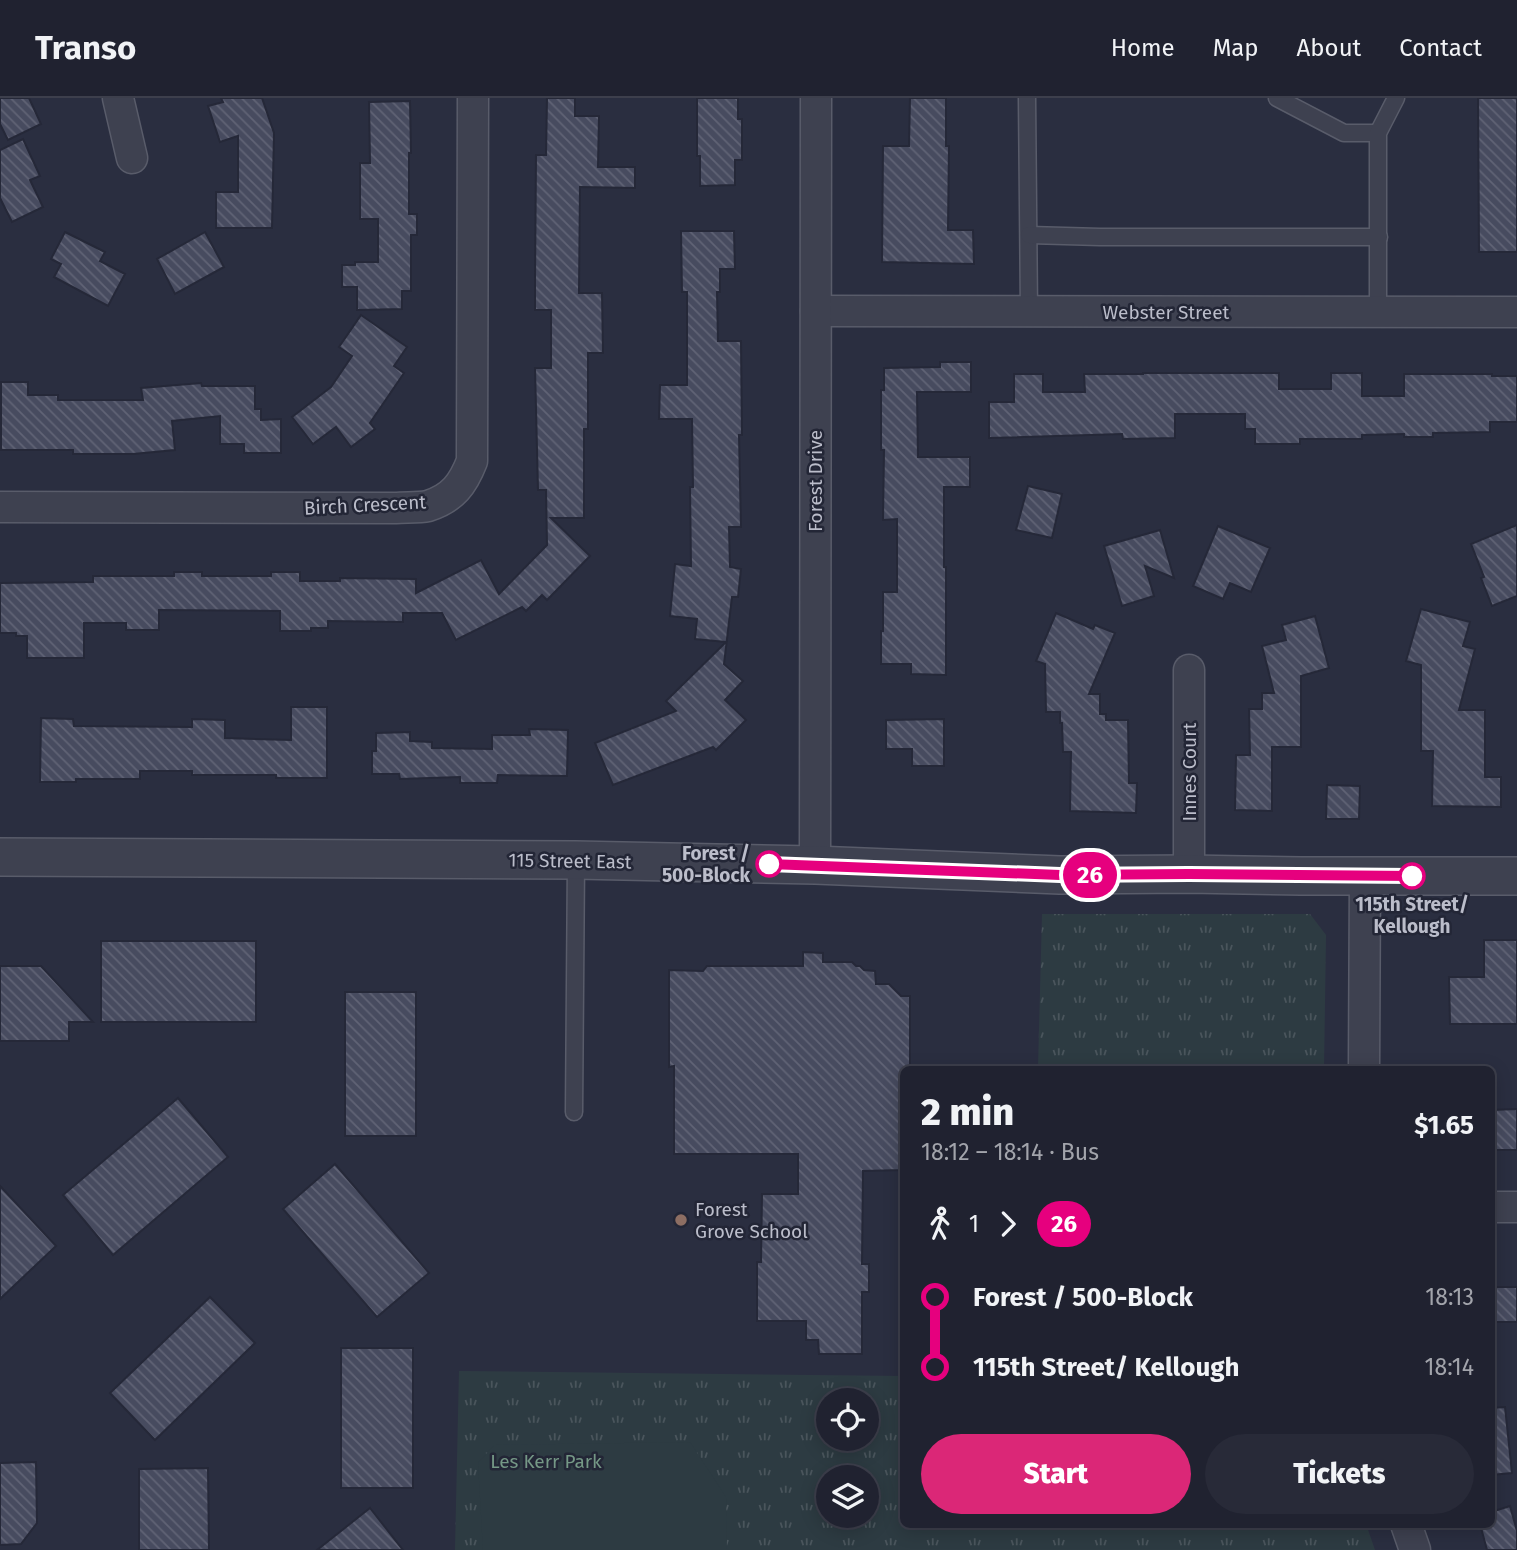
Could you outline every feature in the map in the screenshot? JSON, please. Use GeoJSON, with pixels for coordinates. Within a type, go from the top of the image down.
{"type":"FeatureCollection","features":[{"type":"Feature","properties":{"kind":"street"},"geometry":{"type":"LineString","coordinates":[[118,98],[132,158]]}},
{"type":"Feature","properties":{"kind":"street","name":"Birch Crescent"},"geometry":{"type":"LineString","coordinates":[[0,507],[395,508],[427,506],[454,493],[465,478],[472,461],[473,98]]}},
{"type":"Feature","properties":{"kind":"street","name":"Forest Drive"},"geometry":{"type":"LineString","coordinates":[[815,864],[816,98]]}},
{"type":"Feature","properties":{"kind":"street","name":"Webster Street"},"geometry":{"type":"LineString","coordinates":[[816,311],[1517,312]]}},
{"type":"Feature","properties":{"kind":"street","name":"Innes Court"},"geometry":{"type":"LineString","coordinates":[[1189,670],[1189,874]]}},
{"type":"Feature","properties":{"kind":"street","name":"115 Street East"},"geometry":{"type":"LineString","coordinates":[[0,857],[815,864],[1060,875],[1517,876]]}},
{"type":"Feature","properties":{"kind":"street"},"geometry":{"type":"LineString","coordinates":[[1364,1066],[1365,876]]}},
{"type":"Feature","properties":{"kind":"street"},"geometry":{"type":"LineString","coordinates":[[1495,1207],[1517,1207]]}},
{"type":"Feature","properties":{"kind":"street"},"geometry":{"type":"LineString","coordinates":[[1407,1528],[1415,1550]]}},
{"type":"Feature","properties":{"kind":"lane"},"geometry":{"type":"LineString","coordinates":[[1027,98],[1029,312]]}},
{"type":"Feature","properties":{"kind":"lane"},"geometry":{"type":"LineString","coordinates":[[1276,98],[1344,133],[1378,133]]}},
{"type":"Feature","properties":{"kind":"lane"},"geometry":{"type":"LineString","coordinates":[[1378,312],[1378,133],[1396,98]]}},
{"type":"Feature","properties":{"kind":"lane"},"geometry":{"type":"LineString","coordinates":[[1029,235],[1379,237]]}},
{"type":"Feature","properties":{"kind":"lane"},"geometry":{"type":"LineString","coordinates":[[574,1112],[576,860]]}},
{"type":"Feature","properties":{"kind":"green space"},"geometry":{"type":"Polygon","coordinates":[[[1042,914],[1310,914],[1326,935],[1324,1066],[1038,1066],[1042,914]]]}},
{"type":"Feature","properties":{"kind":"green space","name":"Les Kerr Park"},"geometry":{"type":"Polygon","coordinates":[[[459,1371],[900,1376],[900,1528],[1367,1528],[1375,1550],[455,1550],[459,1371]]]}},
{"type":"Feature","properties":{"kind":"green space"},"geometry":{"type":"Polygon","coordinates":[[[690,1442],[726,1497],[727,1550],[483,1550],[478,1463],[494,1445],[690,1442]]]}},
{"type":"Feature","properties":{"kind":"building"},"geometry":{"type":"Polygon","coordinates":[[[0,98],[29,98],[41,124],[8,140],[0,124],[0,98]]]}},
{"type":"Feature","properties":{"kind":"building"},"geometry":{"type":"Polygon","coordinates":[[[221,98],[262,98],[274,133],[272,228],[216,228],[216,192],[238,192],[238,136],[220,142],[208,106],[223,102],[221,98]]]}},
{"type":"Feature","properties":{"kind":"building"},"geometry":{"type":"Polygon","coordinates":[[[547,98],[575,98],[575,116],[599,116],[598,167],[635,167],[635,188],[580,187],[579,293],[602,293],[603,353],[588,353],[588,429],[584,429],[584,518],[551,518],[590,556],[547,600],[542,595],[526,611],[522,607],[456,640],[442,613],[403,613],[403,622],[328,621],[328,628],[280,631],[280,611],[159,610],[159,630],[126,630],[126,623],[84,623],[84,658],[27,658],[27,636],[0,633],[0,583],[93,582],[93,576],[174,576],[174,572],[202,572],[202,576],[271,576],[271,572],[300,572],[300,581],[340,581],[340,578],[416,579],[416,593],[481,560],[499,594],[547,545],[546,490],[538,490],[535,368],[551,368],[551,310],[535,310],[535,279],[536,155],[546,155],[547,98]]]}},
{"type":"Feature","properties":{"kind":"building"},"geometry":{"type":"Polygon","coordinates":[[[697,98],[738,98],[738,119],[742,119],[742,160],[735,160],[735,185],[700,186],[697,98]]]}},
{"type":"Feature","properties":{"kind":"building"},"geometry":{"type":"Polygon","coordinates":[[[910,98],[946,98],[946,146],[949,146],[948,230],[973,230],[974,264],[882,262],[883,146],[909,146],[910,98]]]}},
{"type":"Feature","properties":{"kind":"building"},"geometry":{"type":"Polygon","coordinates":[[[1478,98],[1517,98],[1517,252],[1479,252],[1478,98]]]}},
{"type":"Feature","properties":{"kind":"building"},"geometry":{"type":"Polygon","coordinates":[[[410,101],[409,214],[417,214],[417,235],[411,235],[411,291],[402,291],[402,309],[357,310],[357,287],[342,287],[342,265],[378,262],[378,219],[360,219],[360,163],[370,163],[369,102],[410,101]]]}},
{"type":"Feature","properties":{"kind":"building"},"geometry":{"type":"Polygon","coordinates":[[[23,139],[40,176],[30,180],[43,207],[12,222],[0,198],[0,150],[23,139]]]}},
{"type":"Feature","properties":{"kind":"building"},"geometry":{"type":"Polygon","coordinates":[[[681,231],[734,231],[735,269],[720,269],[720,292],[717,292],[718,341],[741,341],[741,527],[729,527],[730,567],[741,569],[738,597],[732,597],[724,664],[743,681],[725,700],[746,720],[716,750],[713,747],[613,785],[595,743],[676,711],[666,701],[726,642],[695,639],[697,619],[670,616],[675,564],[691,566],[692,419],[659,419],[660,385],[687,385],[687,292],[682,292],[681,231]]]}},
{"type":"Feature","properties":{"kind":"building"},"geometry":{"type":"Polygon","coordinates":[[[65,232],[105,252],[100,261],[125,274],[108,306],[54,277],[61,264],[51,259],[65,232]]]}},
{"type":"Feature","properties":{"kind":"building"},"geometry":{"type":"Polygon","coordinates":[[[205,232],[224,267],[175,294],[157,259],[205,232]]]}},
{"type":"Feature","properties":{"kind":"building"},"geometry":{"type":"Polygon","coordinates":[[[361,315],[407,347],[394,366],[404,373],[370,423],[375,429],[351,447],[336,427],[313,444],[292,417],[331,387],[352,356],[339,347],[361,315]]]}},
{"type":"Feature","properties":{"kind":"building"},"geometry":{"type":"Polygon","coordinates":[[[940,362],[971,362],[971,392],[917,392],[918,457],[970,457],[970,487],[944,487],[946,675],[911,674],[911,664],[881,664],[883,592],[897,592],[897,519],[883,520],[881,390],[884,390],[884,368],[940,367],[940,362]]]}},
{"type":"Feature","properties":{"kind":"building"},"geometry":{"type":"Polygon","coordinates":[[[1279,373],[1279,389],[1331,389],[1331,373],[1362,373],[1362,396],[1404,396],[1404,374],[1517,376],[1517,422],[1490,422],[1490,432],[1433,433],[1433,437],[1404,437],[1404,434],[1362,435],[1362,439],[1300,439],[1300,444],[1255,444],[1255,429],[1245,429],[1245,414],[1175,414],[1175,438],[1123,439],[1122,434],[989,438],[989,402],[1014,402],[1014,374],[1043,374],[1043,392],[1085,392],[1084,374],[1279,373]]]}},
{"type":"Feature","properties":{"kind":"building"},"geometry":{"type":"Polygon","coordinates":[[[1,382],[28,382],[28,395],[58,395],[58,400],[143,400],[141,388],[201,383],[202,386],[255,386],[255,409],[261,409],[261,420],[281,419],[281,453],[244,453],[244,444],[220,444],[220,416],[172,421],[175,450],[133,454],[73,454],[73,450],[1,450],[1,382]]]}},
{"type":"Feature","properties":{"kind":"building"},"geometry":{"type":"Polygon","coordinates":[[[1028,486],[1062,494],[1052,538],[1016,530],[1028,486]]]}},
{"type":"Feature","properties":{"kind":"building"},"geometry":{"type":"Polygon","coordinates":[[[1517,525],[1517,596],[1492,606],[1471,544],[1517,525]]]}},
{"type":"Feature","properties":{"kind":"building"},"geometry":{"type":"Polygon","coordinates":[[[1218,526],[1270,548],[1251,592],[1230,583],[1223,599],[1193,586],[1218,526]]]}},
{"type":"Feature","properties":{"kind":"building"},"geometry":{"type":"Polygon","coordinates":[[[1160,530],[1174,578],[1145,566],[1154,596],[1122,606],[1104,546],[1160,530]]]}},
{"type":"Feature","properties":{"kind":"building"},"geometry":{"type":"Polygon","coordinates":[[[1421,609],[1470,622],[1463,646],[1475,649],[1459,710],[1485,710],[1485,777],[1501,777],[1501,807],[1432,806],[1433,751],[1421,751],[1421,665],[1406,661],[1421,609]]]}},
{"type":"Feature","properties":{"kind":"building"},"geometry":{"type":"Polygon","coordinates":[[[1056,613],[1093,629],[1095,625],[1115,633],[1089,694],[1100,694],[1100,714],[1106,714],[1106,720],[1128,720],[1129,783],[1137,783],[1136,813],[1070,811],[1071,752],[1063,752],[1060,712],[1046,712],[1045,664],[1036,661],[1056,613]]]}},
{"type":"Feature","properties":{"kind":"building"},"geometry":{"type":"Polygon","coordinates":[[[1315,616],[1329,668],[1301,676],[1301,747],[1272,747],[1272,811],[1235,810],[1236,755],[1250,755],[1249,709],[1262,709],[1262,693],[1274,693],[1262,646],[1286,640],[1282,625],[1315,616]]]}},
{"type":"Feature","properties":{"kind":"building"},"geometry":{"type":"Polygon","coordinates":[[[291,707],[327,707],[327,778],[140,771],[140,779],[40,782],[41,718],[73,719],[74,726],[192,727],[192,719],[225,720],[225,738],[291,740],[291,707]]]}},
{"type":"Feature","properties":{"kind":"building"},"geometry":{"type":"Polygon","coordinates":[[[944,719],[944,766],[912,766],[912,749],[886,749],[886,720],[944,719]]]}},
{"type":"Feature","properties":{"kind":"building"},"geometry":{"type":"Polygon","coordinates":[[[529,729],[568,730],[567,776],[498,775],[497,783],[460,783],[460,777],[400,779],[399,774],[372,774],[372,751],[376,751],[376,733],[410,732],[410,741],[432,742],[432,748],[492,749],[492,735],[530,735],[529,729]]]}},
{"type":"Feature","properties":{"kind":"building"},"geometry":{"type":"Polygon","coordinates":[[[1327,785],[1360,786],[1359,819],[1326,819],[1327,785]]]}},
{"type":"Feature","properties":{"kind":"building"},"geometry":{"type":"Polygon","coordinates":[[[1484,940],[1517,940],[1517,1024],[1450,1024],[1449,977],[1484,977],[1484,940]]]}},
{"type":"Feature","properties":{"kind":"building"},"geometry":{"type":"Polygon","coordinates":[[[101,941],[256,941],[256,1022],[101,1022],[101,941]]]}},
{"type":"Feature","properties":{"kind":"building"},"geometry":{"type":"Polygon","coordinates":[[[803,952],[823,953],[823,962],[852,962],[864,970],[875,971],[876,984],[889,984],[901,996],[910,996],[910,1066],[900,1066],[900,1170],[863,1171],[862,1264],[869,1264],[869,1292],[862,1292],[862,1354],[819,1354],[818,1340],[806,1340],[806,1321],[757,1321],[757,1262],[761,1262],[762,1194],[798,1194],[798,1154],[674,1154],[674,1066],[669,1067],[669,970],[703,971],[707,966],[803,966],[803,952]]]}},
{"type":"Feature","properties":{"kind":"building"},"geometry":{"type":"Polygon","coordinates":[[[0,966],[41,966],[93,1022],[69,1022],[69,1041],[0,1041],[0,966]]]}},
{"type":"Feature","properties":{"kind":"building"},"geometry":{"type":"Polygon","coordinates":[[[345,992],[416,992],[416,1136],[345,1136],[345,992]]]}},
{"type":"Feature","properties":{"kind":"building"},"geometry":{"type":"Polygon","coordinates":[[[178,1098],[228,1157],[113,1255],[63,1195],[178,1098]]]}},
{"type":"Feature","properties":{"kind":"building"},"geometry":{"type":"Polygon","coordinates":[[[1517,1109],[1517,1150],[1495,1150],[1495,1110],[1517,1109]]]}},
{"type":"Feature","properties":{"kind":"building"},"geometry":{"type":"Polygon","coordinates":[[[335,1164],[429,1273],[377,1317],[283,1209],[335,1164]]]}},
{"type":"Feature","properties":{"kind":"building"},"geometry":{"type":"Polygon","coordinates":[[[0,1186],[56,1246],[0,1299],[0,1186]]]}},
{"type":"Feature","properties":{"kind":"building"},"geometry":{"type":"Polygon","coordinates":[[[1495,1287],[1517,1287],[1517,1322],[1495,1322],[1495,1287]]]}},
{"type":"Feature","properties":{"kind":"building"},"geometry":{"type":"Polygon","coordinates":[[[210,1297],[255,1343],[155,1440],[110,1393],[210,1297]]]}},
{"type":"Feature","properties":{"kind":"building"},"geometry":{"type":"Polygon","coordinates":[[[341,1348],[413,1348],[413,1488],[341,1488],[341,1348]]]}},
{"type":"Feature","properties":{"kind":"building"},"geometry":{"type":"Polygon","coordinates":[[[1505,1407],[1512,1473],[1495,1475],[1495,1408],[1505,1407]]]}},
{"type":"Feature","properties":{"kind":"building"},"geometry":{"type":"Polygon","coordinates":[[[36,1462],[37,1523],[21,1544],[0,1545],[0,1463],[36,1462]]]}},
{"type":"Feature","properties":{"kind":"building"},"geometry":{"type":"Polygon","coordinates":[[[208,1468],[209,1550],[139,1550],[139,1469],[208,1468]]]}},
{"type":"Feature","properties":{"kind":"building"},"geometry":{"type":"Polygon","coordinates":[[[1510,1506],[1517,1531],[1517,1550],[1487,1550],[1481,1528],[1495,1528],[1495,1511],[1510,1506]]]}},
{"type":"Feature","properties":{"kind":"building"},"geometry":{"type":"Polygon","coordinates":[[[370,1508],[403,1550],[317,1550],[370,1508]]]}},
{"type":"Feature","properties":{"kind":"bus line","name":"26"},"geometry":{"type":"LineString","coordinates":[[769,864],[1060,875],[1412,876]]}},
{"type":"Feature","properties":{"kind":"place","name":"Forest / 500-Block"},"geometry":{"type":"Point","coordinates":[769,864]}},
{"type":"Feature","properties":{"kind":"place","name":"115th Street/ Kellough"},"geometry":{"type":"Point","coordinates":[1412,876]}},
{"type":"Feature","properties":{"kind":"place","name":"Forest Grove School"},"geometry":{"type":"Point","coordinates":[681,1220]}}]}
